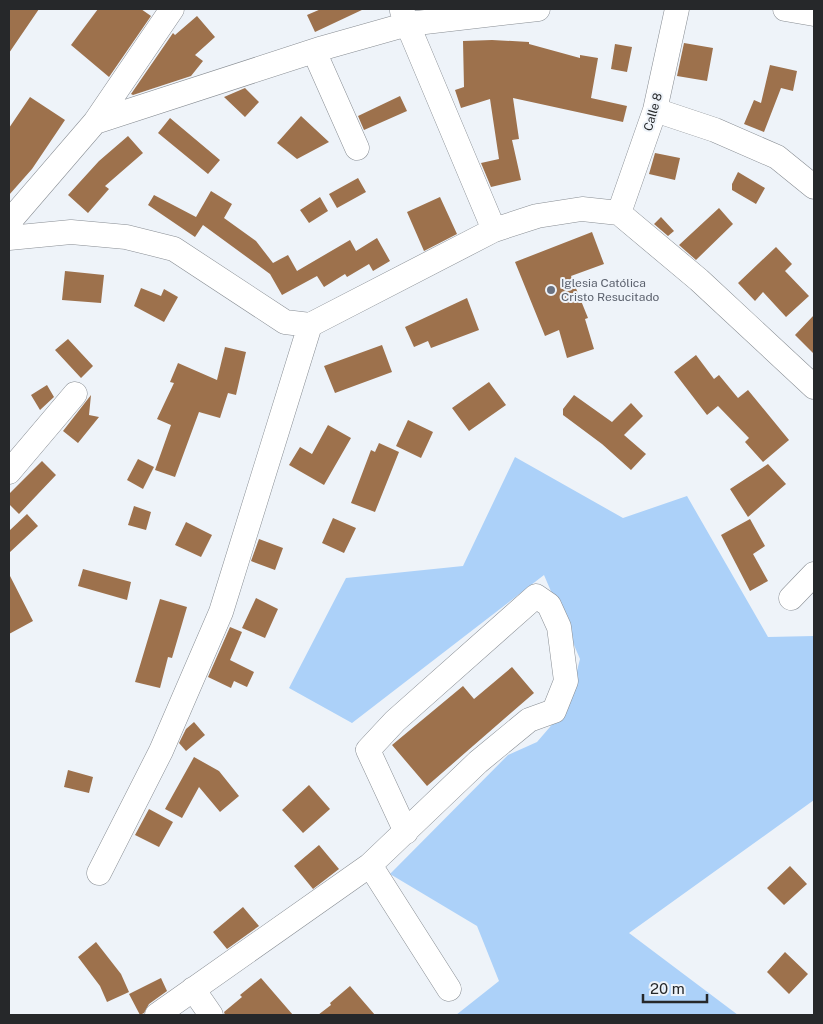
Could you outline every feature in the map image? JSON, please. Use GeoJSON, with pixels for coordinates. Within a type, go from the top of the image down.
{"type":"FeatureCollection","features":[{"type":"Feature","properties":{"kind":"street"},"geometry":{"type":"LineString","coordinates":[[9,222],[95,122],[172,9]]}},
{"type":"Feature","properties":{"kind":"street"},"geometry":{"type":"LineString","coordinates":[[95,122],[314,51],[404,16],[538,9]]}},
{"type":"Feature","properties":{"kind":"street","name":"Calle 8"},"geometry":{"type":"LineString","coordinates":[[619,213],[655,110],[677,9]]}},
{"type":"Feature","properties":{"kind":"street"},"geometry":{"type":"LineString","coordinates":[[785,9],[814,14]]}},
{"type":"Feature","properties":{"kind":"street"},"geometry":{"type":"LineString","coordinates":[[404,16],[494,230]]}},
{"type":"Feature","properties":{"kind":"street"},"geometry":{"type":"LineString","coordinates":[[314,51],[357,148]]}},
{"type":"Feature","properties":{"kind":"street"},"geometry":{"type":"LineString","coordinates":[[655,110],[715,130],[777,157],[814,187]]}},
{"type":"Feature","properties":{"kind":"street"},"geometry":{"type":"LineString","coordinates":[[9,238],[71,232],[126,237],[174,249],[285,322],[310,325],[494,230],[536,216],[582,209],[619,213],[699,280],[814,387]]}},
{"type":"Feature","properties":{"kind":"street"},"geometry":{"type":"LineString","coordinates":[[99,873],[161,751],[220,612],[310,325]]}},
{"type":"Feature","properties":{"kind":"street"},"geometry":{"type":"LineString","coordinates":[[9,472],[75,394]]}},
{"type":"Feature","properties":{"kind":"street"},"geometry":{"type":"LineString","coordinates":[[791,598],[814,574]]}},
{"type":"Feature","properties":{"kind":"street"},"geometry":{"type":"LineString","coordinates":[[156,1015],[370,865],[406,832],[478,762],[529,720],[554,711],[566,681],[559,626],[549,605],[536,596],[395,721],[368,750],[406,832]]}},
{"type":"Feature","properties":{"kind":"street"},"geometry":{"type":"LineString","coordinates":[[370,865],[449,990]]}},
{"type":"Feature","properties":{"kind":"street"},"geometry":{"type":"LineString","coordinates":[[193,989],[211,1015]]}},
{"type":"Feature","properties":{"kind":"shaded area"},"geometry":{"type":"Polygon","coordinates":[[[515,457],[623,518],[687,496],[768,637],[814,636],[814,800],[629,933],[738,1015],[456,1015],[499,981],[477,926],[390,874],[508,755],[537,742],[568,706],[580,659],[544,575],[352,723],[289,688],[346,578],[463,566],[515,457]]]}},
{"type":"Feature","properties":{"kind":"building"},"geometry":{"type":"Polygon","coordinates":[[[9,9],[39,9],[9,53],[9,9]]]}},
{"type":"Feature","properties":{"kind":"building"},"geometry":{"type":"Polygon","coordinates":[[[98,9],[141,9],[151,16],[109,77],[71,45],[98,9]]]}},
{"type":"Feature","properties":{"kind":"building"},"geometry":{"type":"Polygon","coordinates":[[[321,9],[364,9],[315,32],[307,15],[321,9]]]}},
{"type":"Feature","properties":{"kind":"building"},"geometry":{"type":"Polygon","coordinates":[[[197,16],[215,37],[195,55],[203,61],[191,76],[133,95],[131,94],[173,33],[175,35],[197,16]]]}},
{"type":"Feature","properties":{"kind":"building"},"geometry":{"type":"Polygon","coordinates":[[[463,41],[529,42],[529,44],[580,58],[580,55],[598,58],[591,98],[627,106],[623,122],[513,98],[519,139],[512,140],[521,180],[491,187],[481,163],[499,159],[490,99],[461,108],[455,90],[464,87],[463,41]]]}},
{"type":"Feature","properties":{"kind":"building"},"geometry":{"type":"Polygon","coordinates":[[[684,43],[713,48],[707,81],[677,76],[684,43]]]}},
{"type":"Feature","properties":{"kind":"building"},"geometry":{"type":"Polygon","coordinates":[[[615,44],[632,47],[627,72],[611,69],[615,44]]]}},
{"type":"Feature","properties":{"kind":"building"},"geometry":{"type":"Polygon","coordinates":[[[770,65],[797,71],[793,91],[781,88],[764,132],[744,124],[754,100],[761,103],[770,65]]]}},
{"type":"Feature","properties":{"kind":"building"},"geometry":{"type":"Polygon","coordinates":[[[245,88],[259,102],[245,117],[224,97],[245,88]]]}},
{"type":"Feature","properties":{"kind":"building"},"geometry":{"type":"Polygon","coordinates":[[[400,96],[407,111],[364,130],[358,116],[400,96]]]}},
{"type":"Feature","properties":{"kind":"building"},"geometry":{"type":"Polygon","coordinates":[[[30,97],[65,120],[32,169],[9,195],[9,128],[30,97]]]}},
{"type":"Feature","properties":{"kind":"building"},"geometry":{"type":"Polygon","coordinates":[[[301,116],[329,142],[297,159],[277,143],[301,116]]]}},
{"type":"Feature","properties":{"kind":"building"},"geometry":{"type":"Polygon","coordinates":[[[170,118],[220,160],[208,174],[158,133],[170,118]]]}},
{"type":"Feature","properties":{"kind":"building"},"geometry":{"type":"Polygon","coordinates":[[[128,136],[143,153],[105,186],[109,189],[88,213],[68,195],[99,161],[128,136]]]}},
{"type":"Feature","properties":{"kind":"building"},"geometry":{"type":"Polygon","coordinates":[[[655,153],[680,158],[675,180],[649,174],[655,153]]]}},
{"type":"Feature","properties":{"kind":"building"},"geometry":{"type":"Polygon","coordinates":[[[738,172],[765,188],[756,204],[732,190],[732,184],[738,172]]]}},
{"type":"Feature","properties":{"kind":"building"},"geometry":{"type":"Polygon","coordinates":[[[358,178],[366,192],[337,208],[329,194],[358,178]]]}},
{"type":"Feature","properties":{"kind":"building"},"geometry":{"type":"Polygon","coordinates":[[[211,191],[232,204],[224,218],[256,241],[273,263],[288,255],[297,271],[350,240],[356,251],[377,238],[390,261],[373,271],[369,264],[347,277],[345,274],[324,287],[317,276],[282,295],[270,274],[203,225],[195,237],[148,205],[154,195],[196,217],[211,191]]]}},
{"type":"Feature","properties":{"kind":"building"},"geometry":{"type":"Polygon","coordinates":[[[320,197],[328,211],[309,223],[300,210],[320,197]]]}},
{"type":"Feature","properties":{"kind":"building"},"geometry":{"type":"Polygon","coordinates":[[[440,197],[457,234],[424,251],[407,212],[440,197]]]}},
{"type":"Feature","properties":{"kind":"building"},"geometry":{"type":"Polygon","coordinates":[[[719,208],[733,224],[696,260],[679,245],[719,208]]]}},
{"type":"Feature","properties":{"kind":"building"},"geometry":{"type":"Polygon","coordinates":[[[661,217],[674,231],[668,236],[654,224],[661,217]]]}},
{"type":"Feature","properties":{"kind":"building","name":"Iglesia Católica Cristo Resucitado"},"geometry":{"type":"Polygon","coordinates":[[[592,232],[604,264],[571,276],[588,318],[585,319],[594,349],[567,358],[559,330],[545,336],[515,262],[592,232]]]}},
{"type":"Feature","properties":{"kind":"building"},"geometry":{"type":"Polygon","coordinates":[[[776,247],[792,264],[785,271],[809,296],[786,317],[763,292],[755,301],[738,283],[776,247]]]}},
{"type":"Feature","properties":{"kind":"building"},"geometry":{"type":"Polygon","coordinates":[[[65,271],[104,275],[101,303],[62,300],[65,271]]]}},
{"type":"Feature","properties":{"kind":"building"},"geometry":{"type":"Polygon","coordinates":[[[141,288],[161,296],[164,289],[178,297],[164,322],[134,306],[141,288]]]}},
{"type":"Feature","properties":{"kind":"building"},"geometry":{"type":"Polygon","coordinates":[[[467,298],[479,330],[431,348],[428,341],[414,347],[405,327],[467,298]]]}},
{"type":"Feature","properties":{"kind":"building"},"geometry":{"type":"Polygon","coordinates":[[[814,315],[814,354],[795,335],[814,315]]]}},
{"type":"Feature","properties":{"kind":"building"},"geometry":{"type":"Polygon","coordinates":[[[68,339],[93,366],[81,378],[55,350],[68,339]]]}},
{"type":"Feature","properties":{"kind":"building"},"geometry":{"type":"Polygon","coordinates":[[[382,345],[392,372],[335,393],[324,366],[382,345]]]}},
{"type":"Feature","properties":{"kind":"building"},"geometry":{"type":"Polygon","coordinates":[[[225,347],[246,352],[236,395],[228,393],[220,418],[199,412],[175,477],[155,470],[171,425],[157,419],[174,383],[170,382],[178,363],[217,380],[225,347]]]}},
{"type":"Feature","properties":{"kind":"building"},"geometry":{"type":"Polygon","coordinates":[[[696,355],[714,379],[719,375],[738,398],[748,390],[789,440],[763,462],[745,442],[749,438],[718,406],[707,415],[674,372],[696,355]]]}},
{"type":"Feature","properties":{"kind":"building"},"geometry":{"type":"Polygon","coordinates":[[[489,382],[506,405],[469,431],[452,408],[489,382]]]}},
{"type":"Feature","properties":{"kind":"building"},"geometry":{"type":"Polygon","coordinates":[[[47,385],[54,397],[40,410],[31,395],[47,385]]]}},
{"type":"Feature","properties":{"kind":"building"},"geometry":{"type":"Polygon","coordinates":[[[91,395],[89,415],[99,417],[78,443],[63,431],[91,395]]]}},
{"type":"Feature","properties":{"kind":"building"},"geometry":{"type":"Polygon","coordinates":[[[574,395],[612,422],[631,403],[643,416],[624,435],[646,454],[631,470],[602,444],[563,415],[563,409],[574,395]]]}},
{"type":"Feature","properties":{"kind":"building"},"geometry":{"type":"Polygon","coordinates":[[[408,420],[433,432],[421,458],[396,446],[408,420]]]}},
{"type":"Feature","properties":{"kind":"building"},"geometry":{"type":"Polygon","coordinates":[[[328,425],[351,438],[324,485],[289,465],[300,447],[312,454],[328,425]]]}},
{"type":"Feature","properties":{"kind":"building"},"geometry":{"type":"Polygon","coordinates":[[[379,443],[399,452],[375,512],[351,503],[371,450],[375,452],[379,443]]]}},
{"type":"Feature","properties":{"kind":"building"},"geometry":{"type":"Polygon","coordinates":[[[138,459],[154,467],[143,489],[127,480],[138,459]]]}},
{"type":"Feature","properties":{"kind":"building"},"geometry":{"type":"Polygon","coordinates":[[[42,461],[56,475],[19,514],[9,504],[9,494],[42,461]]]}},
{"type":"Feature","properties":{"kind":"building"},"geometry":{"type":"Polygon","coordinates":[[[768,464],[786,484],[748,517],[730,489],[768,464]]]}},
{"type":"Feature","properties":{"kind":"building"},"geometry":{"type":"Polygon","coordinates":[[[134,506],[151,512],[146,530],[128,525],[134,506]]]}},
{"type":"Feature","properties":{"kind":"building"},"geometry":{"type":"Polygon","coordinates":[[[27,514],[38,526],[9,553],[9,531],[27,514]]]}},
{"type":"Feature","properties":{"kind":"building"},"geometry":{"type":"Polygon","coordinates":[[[333,518],[356,528],[344,553],[322,543],[333,518]]]}},
{"type":"Feature","properties":{"kind":"building"},"geometry":{"type":"Polygon","coordinates":[[[750,519],[765,546],[753,554],[768,581],[750,591],[721,535],[750,519]]]}},
{"type":"Feature","properties":{"kind":"building"},"geometry":{"type":"Polygon","coordinates":[[[186,522],[212,535],[201,557],[175,545],[186,522]]]}},
{"type":"Feature","properties":{"kind":"building"},"geometry":{"type":"Polygon","coordinates":[[[259,539],[283,548],[275,570],[251,561],[259,539]]]}},
{"type":"Feature","properties":{"kind":"building"},"geometry":{"type":"Polygon","coordinates":[[[83,569],[131,582],[127,600],[78,586],[83,569]]]}},
{"type":"Feature","properties":{"kind":"building"},"geometry":{"type":"Polygon","coordinates":[[[9,574],[33,621],[9,634],[9,574]]]}},
{"type":"Feature","properties":{"kind":"building"},"geometry":{"type":"Polygon","coordinates":[[[256,598],[278,609],[265,638],[242,628],[256,598]]]}},
{"type":"Feature","properties":{"kind":"building"},"geometry":{"type":"Polygon","coordinates":[[[160,599],[187,607],[172,658],[168,657],[160,688],[135,682],[160,599]]]}},
{"type":"Feature","properties":{"kind":"building"},"geometry":{"type":"Polygon","coordinates":[[[230,627],[242,632],[230,660],[254,672],[247,687],[234,681],[231,688],[208,677],[230,627]]]}},
{"type":"Feature","properties":{"kind":"building"},"geometry":{"type":"Polygon","coordinates":[[[512,667],[534,693],[427,786],[392,745],[463,686],[474,699],[512,667]]]}},
{"type":"Feature","properties":{"kind":"building"},"geometry":{"type":"Polygon","coordinates":[[[194,722],[205,735],[186,751],[179,743],[186,729],[194,722]]]}},
{"type":"Feature","properties":{"kind":"building"},"geometry":{"type":"Polygon","coordinates":[[[194,757],[219,771],[239,796],[220,812],[199,787],[182,818],[165,809],[194,757]]]}},
{"type":"Feature","properties":{"kind":"building"},"geometry":{"type":"Polygon","coordinates":[[[68,770],[93,777],[89,793],[64,787],[68,770]]]}},
{"type":"Feature","properties":{"kind":"building"},"geometry":{"type":"Polygon","coordinates":[[[309,785],[330,809],[303,833],[282,810],[309,785]]]}},
{"type":"Feature","properties":{"kind":"building"},"geometry":{"type":"Polygon","coordinates":[[[149,809],[173,822],[159,847],[135,835],[149,809]]]}},
{"type":"Feature","properties":{"kind":"building"},"geometry":{"type":"Polygon","coordinates":[[[319,845],[339,869],[313,889],[294,866],[319,845]]]}},
{"type":"Feature","properties":{"kind":"building"},"geometry":{"type":"Polygon","coordinates":[[[790,866],[807,884],[784,905],[767,888],[790,866]]]}},
{"type":"Feature","properties":{"kind":"building"},"geometry":{"type":"Polygon","coordinates":[[[243,907],[259,926],[227,949],[213,932],[243,907]]]}},
{"type":"Feature","properties":{"kind":"building"},"geometry":{"type":"Polygon","coordinates":[[[96,942],[121,974],[129,992],[107,1002],[100,986],[78,957],[96,942]]]}},
{"type":"Feature","properties":{"kind":"building"},"geometry":{"type":"Polygon","coordinates":[[[785,952],[808,974],[789,994],[767,972],[785,952]]]}},
{"type":"Feature","properties":{"kind":"building"},"geometry":{"type":"Polygon","coordinates":[[[161,978],[167,991],[149,1004],[144,1013],[140,1015],[129,994],[161,978]]]}},
{"type":"Feature","properties":{"kind":"building"},"geometry":{"type":"Polygon","coordinates":[[[261,978],[293,1015],[225,1015],[224,1012],[242,997],[240,995],[261,978]]]}},
{"type":"Feature","properties":{"kind":"building"},"geometry":{"type":"Polygon","coordinates":[[[350,986],[375,1015],[318,1015],[331,1005],[330,1003],[350,986]]]}},
{"type":"Feature","properties":{"kind":"place","name":"Iglesia Católica Cristo Resucitado"},"geometry":{"type":"Point","coordinates":[551,290]}}]}
